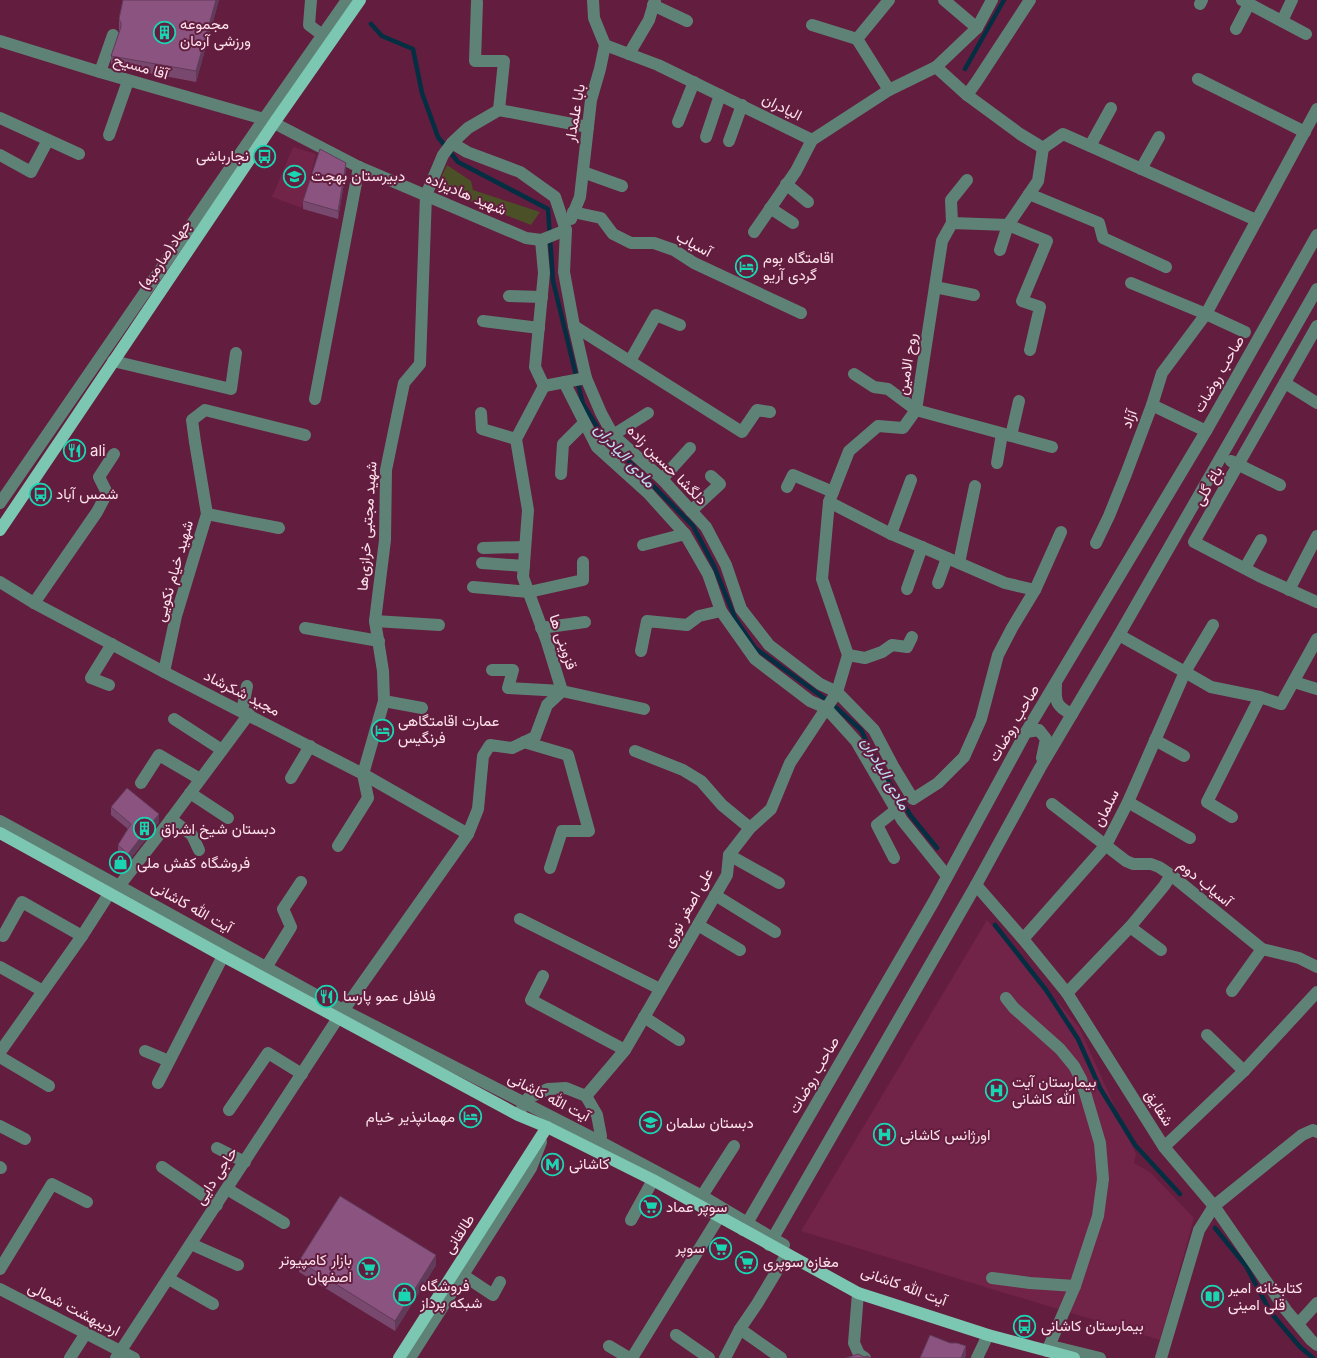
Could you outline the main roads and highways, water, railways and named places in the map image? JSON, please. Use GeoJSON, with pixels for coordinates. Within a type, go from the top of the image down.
{"type":"FeatureCollection","features":[{"type":"Feature","properties":{"kind":"main road","name":"جهاد(صارمیه)"},"geometry":{"type":"LineString","coordinates":[[0,530],[113,361],[269,121],[327,39],[360,0]]}},
{"type":"Feature","properties":{"kind":"main road","name":"آیت الله کاشانی"},"geometry":{"type":"LineString","coordinates":[[0,833],[114,890],[223,956],[264,972],[518,1115],[550,1122],[598,1146],[653,1180],[699,1200],[719,1217],[745,1227],[787,1254],[858,1294],[988,1335],[1049,1348],[1074,1358]]}},
{"type":"Feature","properties":{"kind":"main road","name":"طالقانی"},"geometry":{"type":"LineString","coordinates":[[399,1358],[459,1272],[550,1122]]}},
{"type":"Feature","properties":{"kind":"waterway"},"geometry":{"type":"LineString","coordinates":[[965,69],[1004,0]]}},
{"type":"Feature","properties":{"kind":"waterway","name":"مادی الیادران"},"geometry":{"type":"LineString","coordinates":[[371,24],[382,36],[413,49],[422,93],[438,137],[458,162],[548,209],[553,281],[583,404],[601,433],[693,526],[714,566],[735,618],[755,648],[831,703],[861,730],[878,765],[911,816],[937,848]]}},
{"type":"Feature","properties":{"kind":"waterway","name":"مادی الیادران"},"geometry":{"type":"LineString","coordinates":[[995,925],[1046,990],[1078,1039],[1100,1088],[1135,1145],[1180,1194]]}},
{"type":"Feature","properties":{"kind":"waterway","name":"مادی الیادران"},"geometry":{"type":"LineString","coordinates":[[1215,1228],[1246,1266],[1271,1313],[1300,1347],[1313,1358]]}},
{"type":"Feature","properties":{"kind":"place","name":"مجموعه ورزشی آرمان"},"geometry":{"type":"Point","coordinates":[164,33]}},
{"type":"Feature","properties":{"kind":"place","name":"نجارباشی"},"geometry":{"type":"Point","coordinates":[265,156]}},
{"type":"Feature","properties":{"kind":"place","name":"دبیرستان بهجت"},"geometry":{"type":"Point","coordinates":[295,176]}},
{"type":"Feature","properties":{"kind":"place","name":"اقامتگاه بوم گردی آریو"},"geometry":{"type":"Point","coordinates":[747,267]}},
{"type":"Feature","properties":{"kind":"place","name":"ali"},"geometry":{"type":"Point","coordinates":[74,451]}},
{"type":"Feature","properties":{"kind":"place","name":"شمس آباد"},"geometry":{"type":"Point","coordinates":[40,494]}},
{"type":"Feature","properties":{"kind":"place","name":"عمارت اقامتگاهی فرنگیس"},"geometry":{"type":"Point","coordinates":[382,730]}},
{"type":"Feature","properties":{"kind":"place","name":"دبستان شیخ اشراق"},"geometry":{"type":"Point","coordinates":[145,829]}},
{"type":"Feature","properties":{"kind":"place","name":"فروشگاه کفش ملی"},"geometry":{"type":"Point","coordinates":[121,863]}},
{"type":"Feature","properties":{"kind":"place","name":"فلافل عمو پارسا"},"geometry":{"type":"Point","coordinates":[327,996]}},
{"type":"Feature","properties":{"kind":"place","name":"بیمارستان آیت الله کاشانی"},"geometry":{"type":"Point","coordinates":[996,1091]}},
{"type":"Feature","properties":{"kind":"place","name":"مهمانپذیر خیام"},"geometry":{"type":"Point","coordinates":[471,1117]}},
{"type":"Feature","properties":{"kind":"place","name":"دبستان سلمان"},"geometry":{"type":"Point","coordinates":[650,1123]}},
{"type":"Feature","properties":{"kind":"place","name":"اورژانس کاشانی"},"geometry":{"type":"Point","coordinates":[884,1135]}},
{"type":"Feature","properties":{"kind":"place","name":"کاشانی"},"geometry":{"type":"Point","coordinates":[553,1164]}},
{"type":"Feature","properties":{"kind":"place","name":"سوپر عماد"},"geometry":{"type":"Point","coordinates":[650,1207]}},
{"type":"Feature","properties":{"kind":"place","name":"سوپر"},"geometry":{"type":"Point","coordinates":[721,1248]}},
{"type":"Feature","properties":{"kind":"place","name":"مغازه سوپری"},"geometry":{"type":"Point","coordinates":[747,1262]}},
{"type":"Feature","properties":{"kind":"place","name":"بازار کامپیوتر اصفهان"},"geometry":{"type":"Point","coordinates":[368,1269]}},
{"type":"Feature","properties":{"kind":"place","name":"فروشگاه شبکه پرداز"},"geometry":{"type":"Point","coordinates":[404,1295]}},
{"type":"Feature","properties":{"kind":"place","name":"کتابخانه امیر قلی امینی"},"geometry":{"type":"Point","coordinates":[1212,1297]}},
{"type":"Feature","properties":{"kind":"place","name":"بیمارستان کاشانی"},"geometry":{"type":"Point","coordinates":[1025,1326]}}]}
